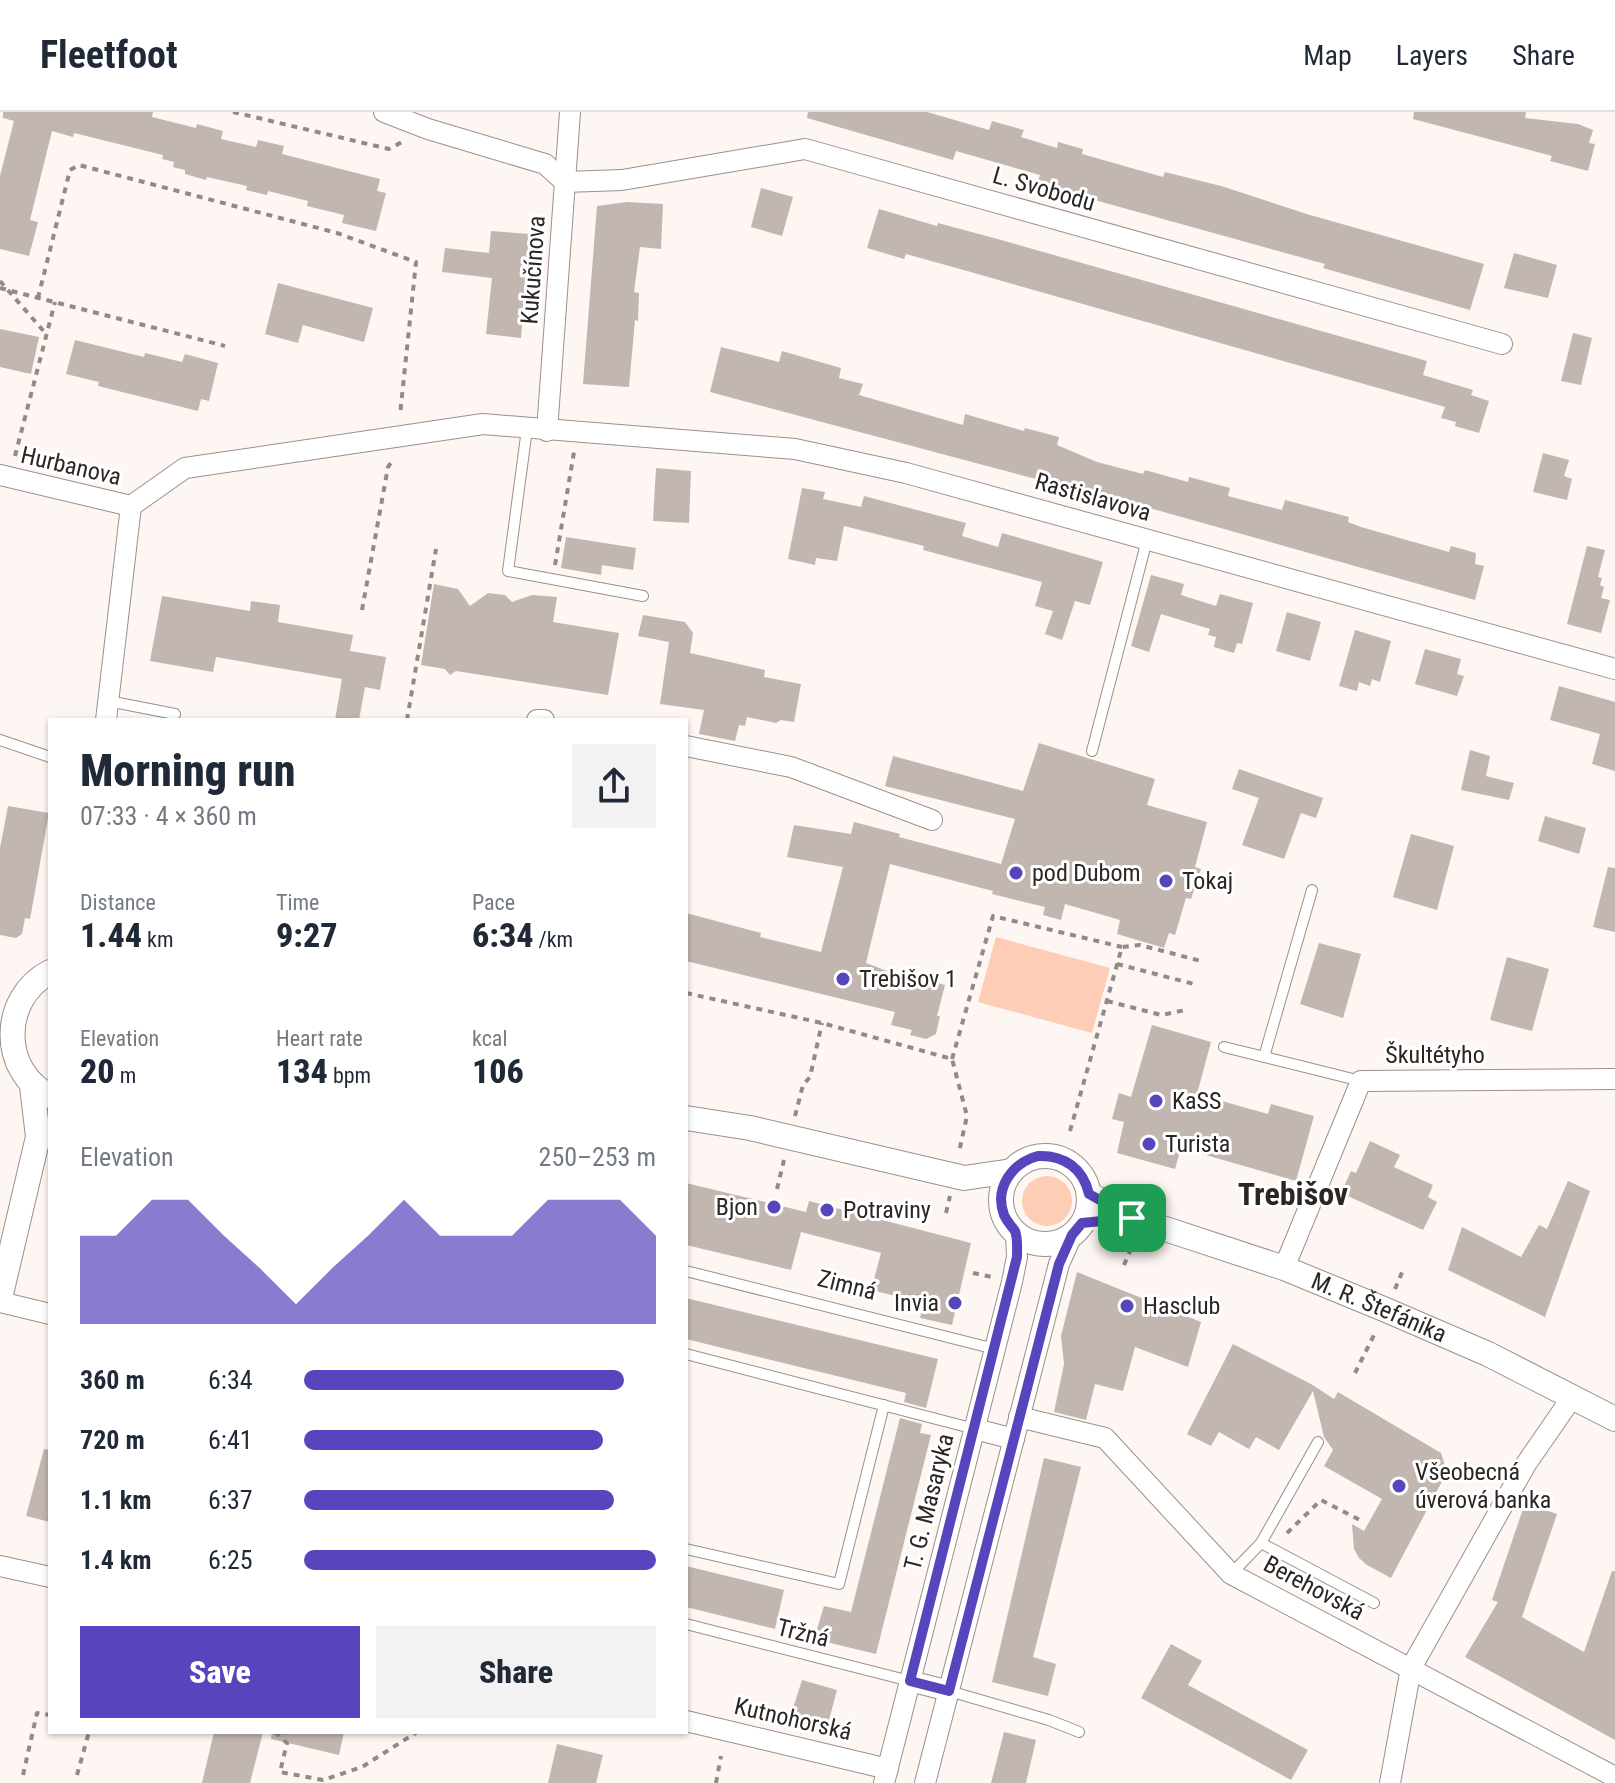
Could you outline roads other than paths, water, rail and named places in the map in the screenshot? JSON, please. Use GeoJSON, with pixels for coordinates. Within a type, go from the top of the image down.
{"type":"FeatureCollection","features":[{"type":"Feature","properties":{"kind":"street"},"geometry":{"type":"LineString","coordinates":[[384,112],[428,129],[545,164],[565,182]]}},
{"type":"Feature","properties":{"kind":"street","name":"Kukučínova"},"geometry":{"type":"LineString","coordinates":[[537,430],[570,112]]}},
{"type":"Feature","properties":{"kind":"street","name":"L. Svobodu"},"geometry":{"type":"LineString","coordinates":[[565,182],[622,180],[805,149],[1502,344]]}},
{"type":"Feature","properties":{"kind":"street","name":"Rastislavova"},"geometry":{"type":"LineString","coordinates":[[131,506],[185,468],[483,424],[795,449],[906,473],[1615,669]]}},
{"type":"Feature","properties":{"kind":"street","name":"Hurbanova"},"geometry":{"type":"LineString","coordinates":[[1,476],[131,506]]}},
{"type":"Feature","properties":{"kind":"street"},"geometry":{"type":"LineString","coordinates":[[107,711],[131,506]]}},
{"type":"Feature","properties":{"kind":"street"},"geometry":{"type":"LineString","coordinates":[[688,746],[791,767],[932,820]]}},
{"type":"Feature","properties":{"kind":"street"},"geometry":{"type":"LineString","coordinates":[[0,994],[42,974]]}},
{"type":"Feature","properties":{"kind":"street"},"geometry":{"type":"LineString","coordinates":[[42,974],[13,1010],[9,1024],[12,1058],[25,1077],[44,1131],[0,1300],[48,1313]]}},
{"type":"Feature","properties":{"kind":"street","name":"Škultétyho"},"geometry":{"type":"LineString","coordinates":[[1284,1268],[1361,1081],[1615,1079]]}},
{"type":"Feature","properties":{"kind":"street"},"geometry":{"type":"LineString","coordinates":[[688,1118],[750,1128],[958,1177],[1012,1171]]}},
{"type":"Feature","properties":{"kind":"street"},"geometry":{"type":"LineString","coordinates":[[925,1783],[1059,1264],[1088,1209],[1089,1194],[1082,1175],[1067,1161],[1048,1156],[1028,1159],[1012,1171],[1004,1185],[1002,1209],[1016,1233],[1029,1241],[1043,1244],[1058,1242],[1077,1229]]}},
{"type":"Feature","properties":{"kind":"street"},"geometry":{"type":"LineString","coordinates":[[958,1177],[1002,1209]]}},
{"type":"Feature","properties":{"kind":"street","name":"M. R. Štefánika"},"geometry":{"type":"LineString","coordinates":[[1089,1194],[1133,1230]]}},
{"type":"Feature","properties":{"kind":"street","name":"M. R. Štefánika"},"geometry":{"type":"LineString","coordinates":[[1077,1229],[1133,1230],[1284,1268],[1488,1354],[1615,1419]]}},
{"type":"Feature","properties":{"kind":"street","name":"T. G. Masaryka"},"geometry":{"type":"LineString","coordinates":[[886,1776],[995,1349],[1017,1257],[1016,1233]]}},
{"type":"Feature","properties":{"kind":"street"},"geometry":{"type":"LineString","coordinates":[[1390,1783],[1411,1668],[1526,1464],[1573,1396]]}},
{"type":"Feature","properties":{"kind":"street","name":"Berehovská"},"geometry":{"type":"LineString","coordinates":[[1019,1417],[1105,1438],[1231,1574],[1615,1777]]}},
{"type":"Feature","properties":{"kind":"street"},"geometry":{"type":"LineString","coordinates":[[975,1429],[1014,1439]]}},
{"type":"Feature","properties":{"kind":"street"},"geometry":{"type":"LineString","coordinates":[[0,1566],[48,1577]]}},
{"type":"Feature","properties":{"kind":"street"},"geometry":{"type":"LineString","coordinates":[[910,1681],[949,1691]]}},
{"type":"Feature","properties":{"kind":"street","name":"Kutnohorská"},"geometry":{"type":"LineString","coordinates":[[688,1722],[886,1776]]}},
{"type":"Feature","properties":{"kind":"lane"},"geometry":{"type":"LineString","coordinates":[[537,430],[508,571],[643,596]]}},
{"type":"Feature","properties":{"kind":"lane"},"geometry":{"type":"LineString","coordinates":[[1092,751],[1147,540]]}},
{"type":"Feature","properties":{"kind":"lane"},"geometry":{"type":"LineString","coordinates":[[107,711],[175,714]]}},
{"type":"Feature","properties":{"kind":"lane"},"geometry":{"type":"LineString","coordinates":[[0,740],[48,756]]}},
{"type":"Feature","properties":{"kind":"lane"},"geometry":{"type":"LineString","coordinates":[[1264,1057],[1312,890]]}},
{"type":"Feature","properties":{"kind":"lane"},"geometry":{"type":"LineString","coordinates":[[1224,1047],[1361,1081]]}},
{"type":"Feature","properties":{"kind":"lane","name":"Zimná"},"geometry":{"type":"LineString","coordinates":[[688,1272],[995,1349]]}},
{"type":"Feature","properties":{"kind":"lane"},"geometry":{"type":"LineString","coordinates":[[688,1355],[975,1429]]}},
{"type":"Feature","properties":{"kind":"lane"},"geometry":{"type":"LineString","coordinates":[[688,1549],[839,1584],[884,1405]]}},
{"type":"Feature","properties":{"kind":"lane"},"geometry":{"type":"LineString","coordinates":[[1231,1574],[1266,1545],[1318,1442]]}},
{"type":"Feature","properties":{"kind":"lane"},"geometry":{"type":"LineString","coordinates":[[1266,1545],[1374,1603]]}},
{"type":"Feature","properties":{"kind":"lane","name":"Tržná"},"geometry":{"type":"LineString","coordinates":[[688,1625],[910,1681]]}},
{"type":"Feature","properties":{"kind":"lane"},"geometry":{"type":"LineString","coordinates":[[949,1691],[1049,1720],[1079,1732]]}},
{"type":"Feature","properties":{"kind":"place","name":"pod Dubom"},"geometry":{"type":"Point","coordinates":[1016,873]}},
{"type":"Feature","properties":{"kind":"place","name":"Tokaj"},"geometry":{"type":"Point","coordinates":[1166,881]}},
{"type":"Feature","properties":{"kind":"place","name":"Trebišov 1"},"geometry":{"type":"Point","coordinates":[843,979]}},
{"type":"Feature","properties":{"kind":"place","name":"KaSS"},"geometry":{"type":"Point","coordinates":[1156,1101]}},
{"type":"Feature","properties":{"kind":"place","name":"Turista"},"geometry":{"type":"Point","coordinates":[1149,1144]}},
{"type":"Feature","properties":{"kind":"place","name":"Bjon"},"geometry":{"type":"Point","coordinates":[774,1207]}},
{"type":"Feature","properties":{"kind":"place","name":"Potraviny"},"geometry":{"type":"Point","coordinates":[827,1210]}},
{"type":"Feature","properties":{"kind":"place","name":"Invia"},"geometry":{"type":"Point","coordinates":[955,1303]}},
{"type":"Feature","properties":{"kind":"place","name":"Hasclub"},"geometry":{"type":"Point","coordinates":[1127,1306]}},
{"type":"Feature","properties":{"kind":"place","name":"Všeobecná úverová banka"},"geometry":{"type":"Point","coordinates":[1399,1486]}},
{"type":"Feature","properties":{"kind":"district","name":"Trebišov"},"geometry":{"type":"Point","coordinates":[1293,1194]}}]}
